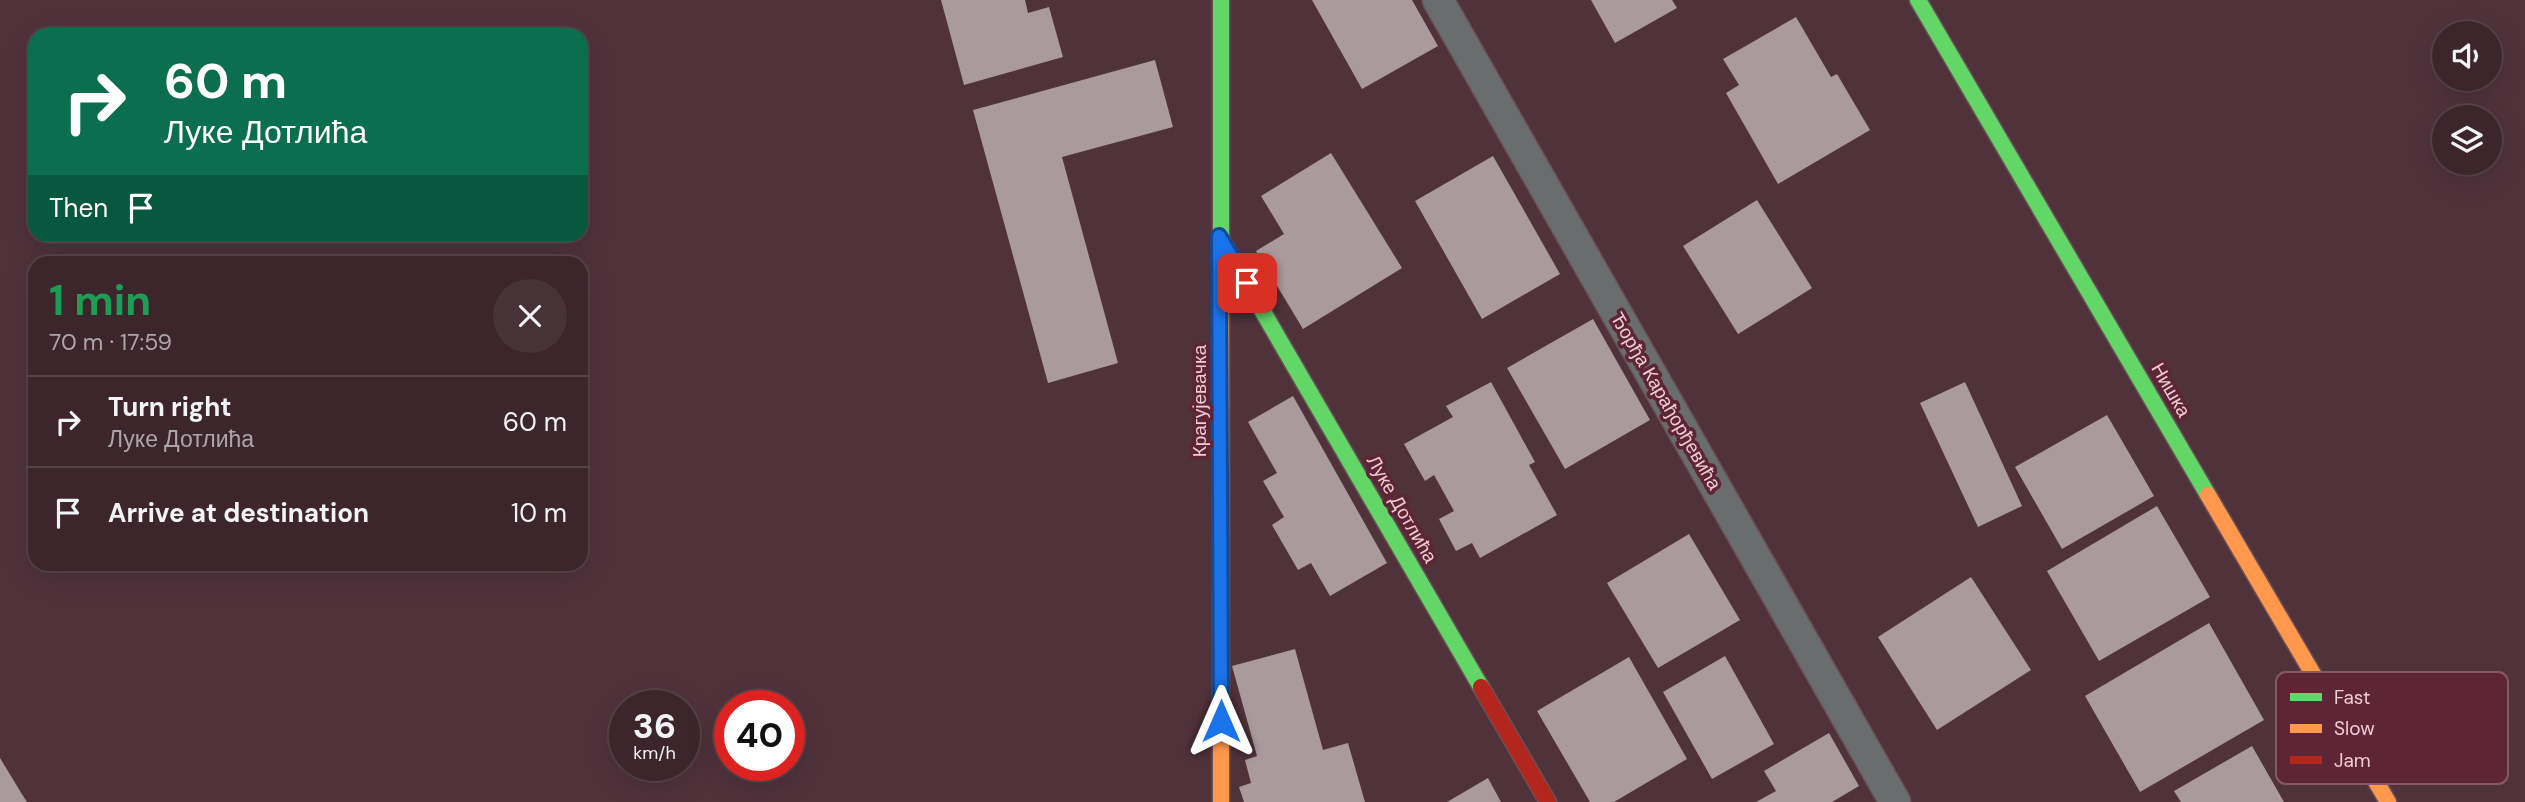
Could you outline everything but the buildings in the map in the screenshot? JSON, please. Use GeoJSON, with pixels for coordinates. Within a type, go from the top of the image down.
{"type":"FeatureCollection","features":[{"type":"Feature","properties":{"kind":"street","name":"Крагујевачка"},"geometry":{"type":"LineString","coordinates":[[1221,0],[1221,802]]}},
{"type":"Feature","properties":{"kind":"street","name":"Нишка"},"geometry":{"type":"LineString","coordinates":[[1918,0],[2312,672]]}},
{"type":"Feature","properties":{"kind":"street","name":"Луке Дотлића"},"geometry":{"type":"LineString","coordinates":[[1219,236],[1548,802]]}},
{"type":"Feature","properties":{"kind":"street","name":"Нишка"},"geometry":{"type":"LineString","coordinates":[[2377,784],[2388,802]]}},
{"type":"Feature","properties":{"kind":"lane","name":"Ђорђа Карађорђевића"},"geometry":{"type":"LineString","coordinates":[[1438,0],[1895,802]]}},
{"type":"Feature","properties":{"kind":"traffic: fast"},"geometry":{"type":"LineString","coordinates":[[1221,0],[1221,260]]}},
{"type":"Feature","properties":{"kind":"traffic: fast"},"geometry":{"type":"LineString","coordinates":[[1918,0],[2208,495]]}},
{"type":"Feature","properties":{"kind":"traffic: fast"},"geometry":{"type":"LineString","coordinates":[[1220,238],[1481,687]]}},
{"type":"Feature","properties":{"kind":"traffic: slow"},"geometry":{"type":"LineString","coordinates":[[1221,260],[1221,802]]}},
{"type":"Feature","properties":{"kind":"traffic: slow"},"geometry":{"type":"LineString","coordinates":[[2208,495],[2312,672]]}},
{"type":"Feature","properties":{"kind":"traffic: slow"},"geometry":{"type":"LineString","coordinates":[[2377,784],[2388,802]]}},
{"type":"Feature","properties":{"kind":"traffic: jam"},"geometry":{"type":"LineString","coordinates":[[1481,687],[1548,802]]}},
{"type":"Feature","properties":{"kind":"route"},"geometry":{"type":"LineString","coordinates":[[1221,721],[1219,236],[1247,283]]}}]}
